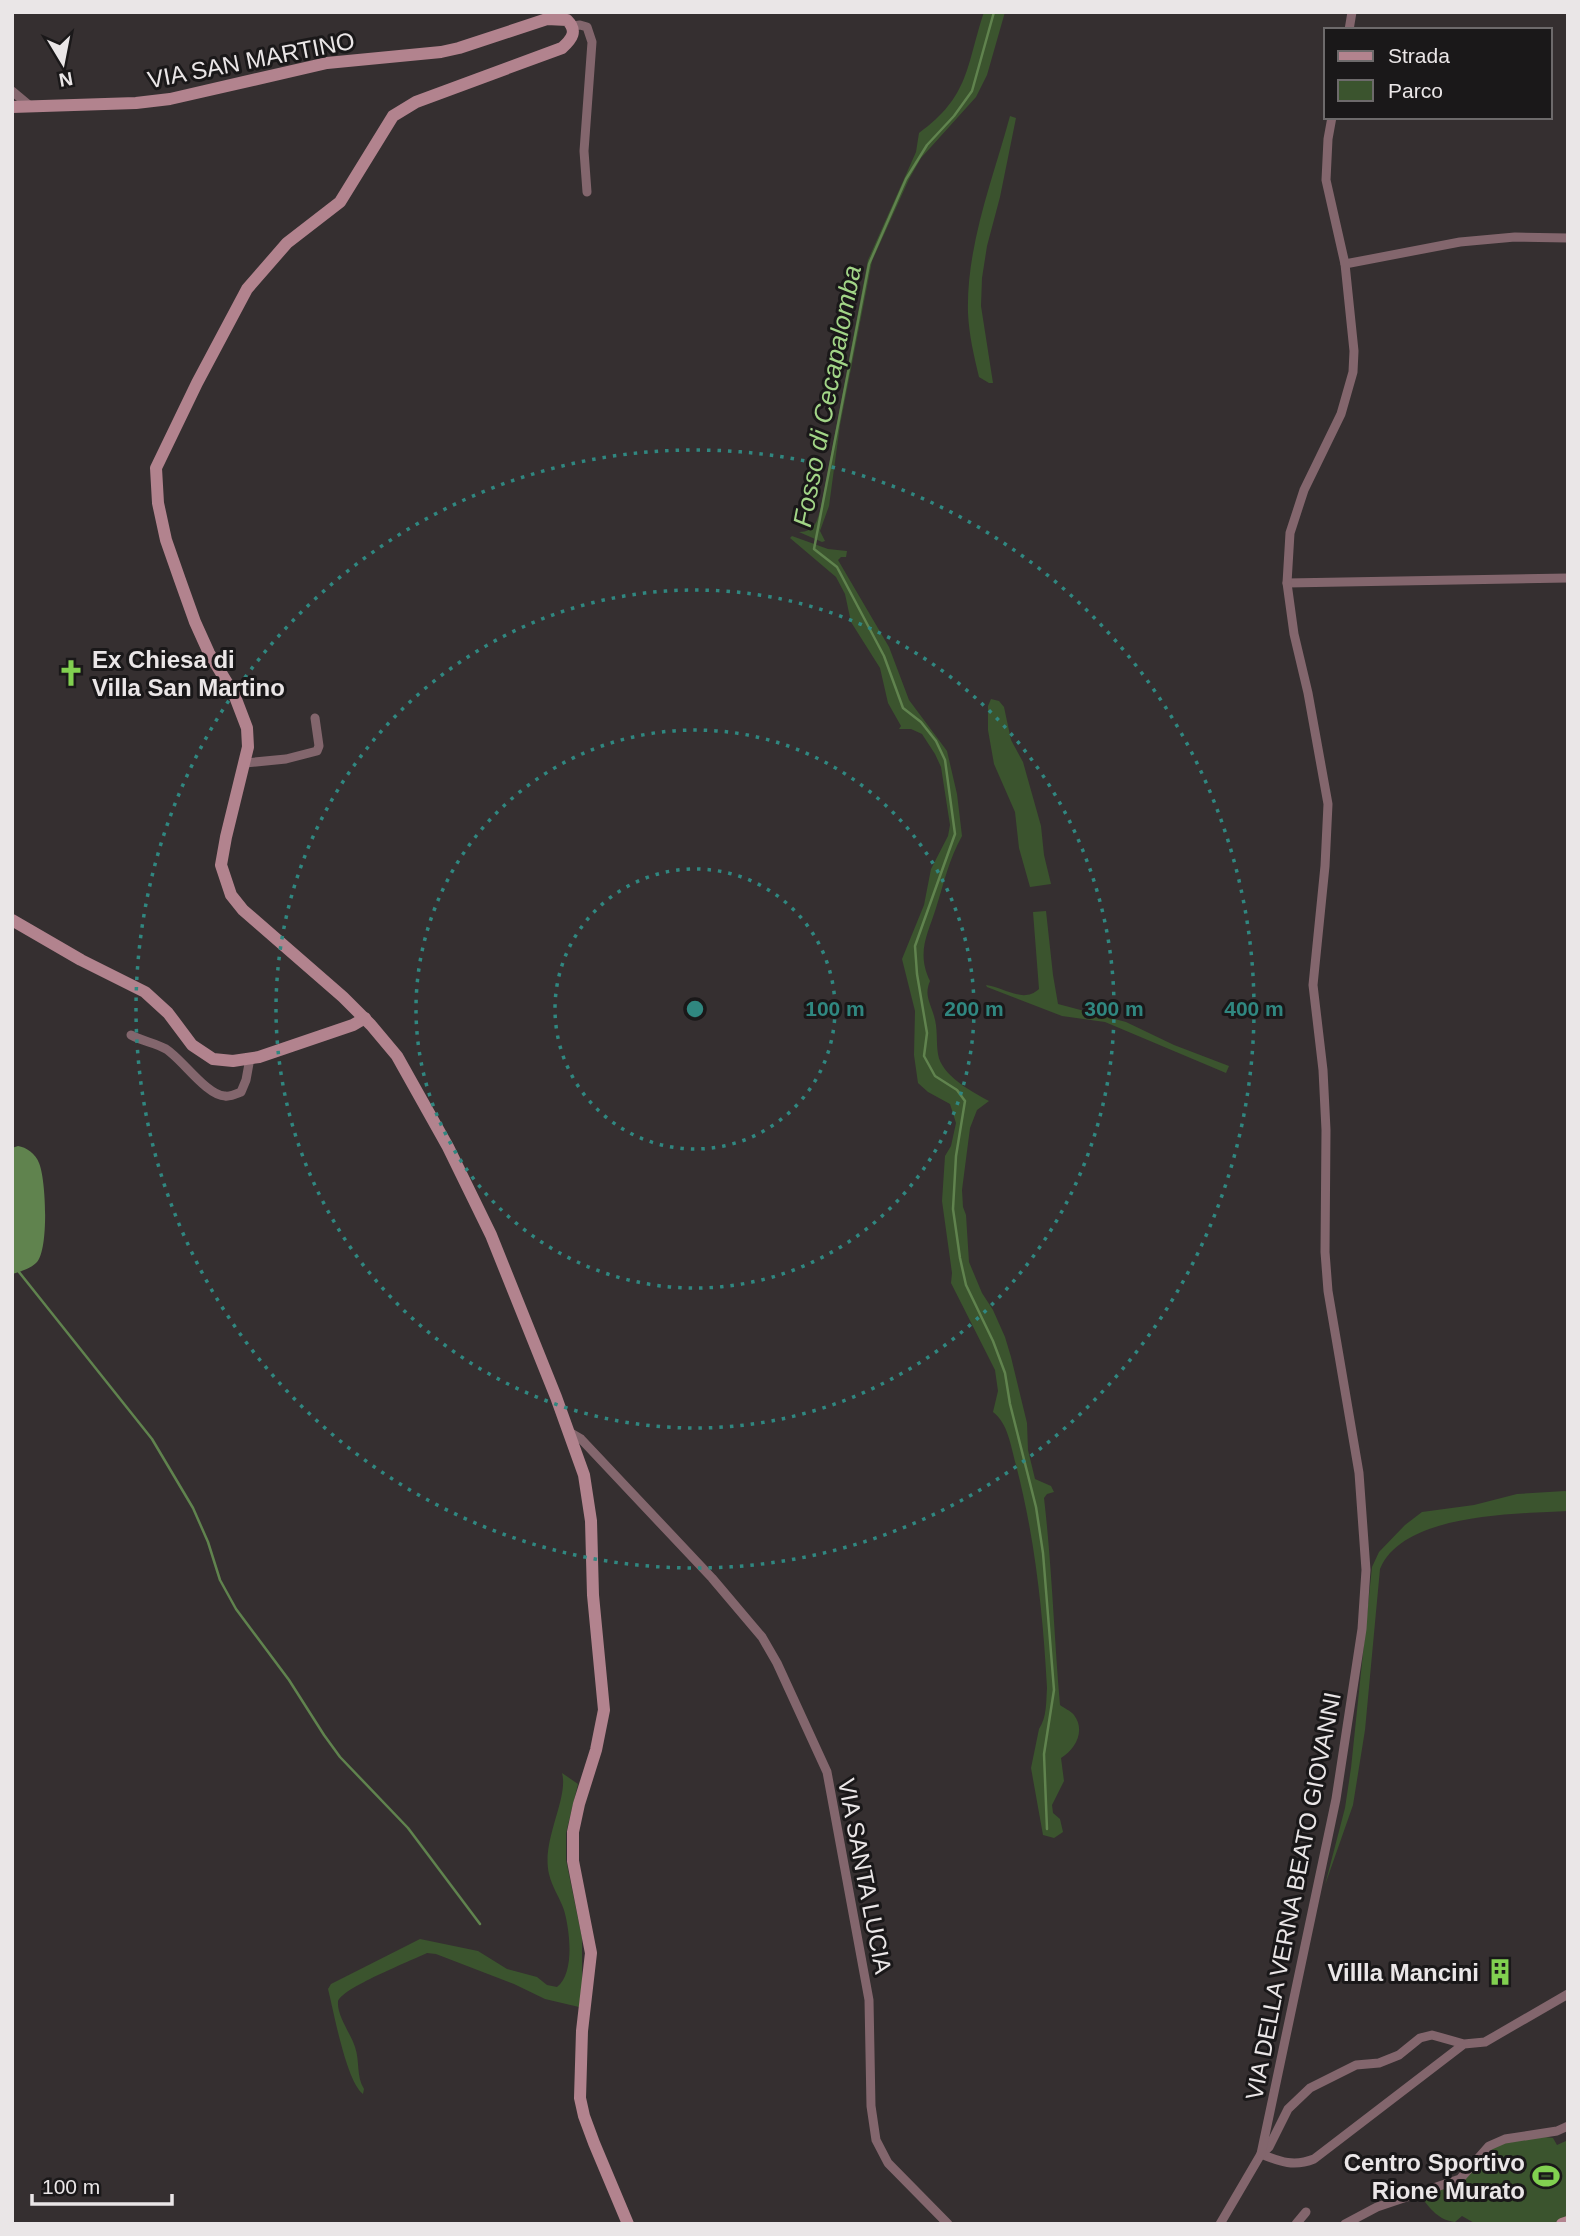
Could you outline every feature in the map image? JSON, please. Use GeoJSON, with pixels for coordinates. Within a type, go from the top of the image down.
{"type":"FeatureCollection","features":[{"type":"Feature","properties":{"kind":"main road","name":"VIA SAN MARTINO"},"geometry":{"type":"LineString","coordinates":[[12,107],[136,103],[170,99],[327,63],[405,57],[459,48],[547,19],[567,20],[573,26]]}},
{"type":"Feature","properties":{"kind":"main road"},"geometry":{"type":"LineString","coordinates":[[573,26],[574,33],[562,48],[416,102],[393,116],[340,202],[287,243],[247,289],[156,468],[158,503],[166,540],[180,580],[209,653],[234,694],[245,720],[248,747],[221,865],[231,895],[243,910],[296,954],[365,1018],[397,1056],[448,1147],[491,1235],[584,1475],[589,1501],[593,1595],[604,1710],[573,1832],[573,1861],[591,1953],[582,2031],[580,2098],[590,2134],[628,2224]]}},
{"type":"Feature","properties":{"kind":"main road"},"geometry":{"type":"LineString","coordinates":[[12,920],[81,960],[145,992],[168,1013],[201,1053],[213,1059],[233,1061],[250,1058],[353,1026],[365,1018]]}},
{"type":"Feature","properties":{"kind":"main road"},"geometry":{"type":"LineString","coordinates":[[1562,2224],[1568,2222]]}},
{"type":"Feature","properties":{"kind":"street"},"geometry":{"type":"LineString","coordinates":[[573,26],[587,27],[592,42],[584,151],[587,192]]}},
{"type":"Feature","properties":{"kind":"street"},"geometry":{"type":"LineString","coordinates":[[12,91],[30,106]]}},
{"type":"Feature","properties":{"kind":"street","name":"VIA DELLA VERNA BEATO GIOVANNI"},"geometry":{"type":"LineString","coordinates":[[1220,2224],[1261,2154],[1336,1799],[1362,1629],[1366,1570],[1359,1473],[1328,1291],[1325,1252],[1326,1130],[1313,985],[1325,866],[1328,804],[1308,693],[1294,634],[1287,583],[1290,533],[1304,490],[1341,414],[1353,372],[1354,351],[1345,264],[1326,180],[1332,119]]}},
{"type":"Feature","properties":{"kind":"street"},"geometry":{"type":"LineString","coordinates":[[1345,264],[1460,242],[1515,237],[1568,238]]}},
{"type":"Feature","properties":{"kind":"street"},"geometry":{"type":"LineString","coordinates":[[1287,583],[1568,578]]}},
{"type":"Feature","properties":{"kind":"street"},"geometry":{"type":"LineString","coordinates":[[244,763],[286,759],[317,751],[319,746],[315,718]]}},
{"type":"Feature","properties":{"kind":"street"},"geometry":{"type":"LineString","coordinates":[[131,1035],[163,1047],[213,1092],[223,1097],[241,1092],[250,1058]]}},
{"type":"Feature","properties":{"kind":"street","name":"VIA SANTA LUCIA"},"geometry":{"type":"LineString","coordinates":[[569,1432],[581,1439],[712,1578],[762,1637],[777,1663],[827,1772],[869,2000],[871,2106],[876,2140],[888,2163],[948,2224]]}},
{"type":"Feature","properties":{"kind":"street"},"geometry":{"type":"LineString","coordinates":[[1464,2044],[1314,2158],[1296,2164],[1261,2154],[1269,2147],[1288,2109],[1310,2088],[1356,2065],[1379,2063],[1399,2056],[1420,2038],[1432,2035],[1464,2044],[1485,2042],[1568,1994]]}},
{"type":"Feature","properties":{"kind":"street"},"geometry":{"type":"LineString","coordinates":[[1345,2224],[1377,2207],[1460,2179],[1489,2146],[1505,2139],[1557,2132],[1568,2126]]}},
{"type":"Feature","properties":{"kind":"street"},"geometry":{"type":"LineString","coordinates":[[1296,2224],[1306,2212]]}},
{"type":"Feature","properties":{"kind":"green space"},"geometry":{"type":"Polygon","coordinates":[[[984,12],[1005,12],[987,75],[976,97],[921,158],[872,261],[840,425],[829,506],[820,531],[825,541],[822,542],[799,532],[812,528],[821,507],[868,260],[916,152],[919,133],[948,106],[964,79],[984,12]]]}},
{"type":"Feature","properties":{"kind":"green space"},"geometry":{"type":"Polygon","coordinates":[[[1010,116],[1016,118],[982,278],[981,306],[993,383],[989,383],[979,377],[968,313],[969,288],[976,238],[1010,116]]]}},
{"type":"Feature","properties":{"kind":"green space"},"geometry":{"type":"Polygon","coordinates":[[[792,536],[828,549],[847,551],[846,557],[838,560],[889,647],[909,700],[947,751],[957,794],[962,836],[950,862],[927,935],[924,961],[930,981],[928,995],[935,1021],[940,1062],[958,1082],[989,1101],[977,1110],[970,1128],[962,1190],[969,1262],[1005,1337],[1027,1423],[1028,1450],[1035,1479],[1051,1486],[1054,1492],[1044,1498],[1060,1705],[1074,1715],[1079,1734],[1071,1750],[1061,1758],[1064,1781],[1052,1805],[1053,1813],[1060,1819],[1063,1832],[1054,1838],[1043,1835],[1031,1768],[1045,1714],[1047,1688],[1033,1548],[1023,1492],[1006,1429],[993,1412],[998,1391],[995,1370],[951,1283],[942,1201],[945,1156],[951,1146],[956,1123],[950,1104],[918,1083],[914,1055],[915,1011],[902,959],[924,905],[931,869],[948,836],[950,825],[941,767],[922,734],[911,729],[899,729],[901,726],[888,703],[880,668],[851,622],[845,594],[836,577],[790,538],[792,536]]]}},
{"type":"Feature","properties":{"kind":"green space"},"geometry":{"type":"Polygon","coordinates":[[[991,699],[999,701],[1004,707],[1011,740],[1023,762],[1041,826],[1051,884],[1030,887],[1019,848],[1015,812],[994,764],[988,730],[988,706],[991,699]]]}},
{"type":"Feature","properties":{"kind":"green space"},"geometry":{"type":"Polygon","coordinates":[[[1046,911],[1058,1004],[1126,1022],[1174,1045],[1229,1066],[1226,1073],[1105,1022],[1062,1016],[987,987],[986,985],[993,986],[1020,995],[1039,989],[1033,912],[1046,911]]]}},
{"type":"Feature","properties":{"kind":"green space"},"geometry":{"type":"Polygon","coordinates":[[[1568,1492],[1568,1511],[1492,1516],[1436,1527],[1412,1537],[1393,1551],[1380,1569],[1365,1730],[1353,1805],[1325,1885],[1345,1808],[1372,1567],[1379,1552],[1422,1512],[1474,1505],[1517,1494],[1568,1492]]]}},
{"type":"Feature","properties":{"kind":"green space"},"geometry":{"type":"Polygon","coordinates":[[[562,1773],[578,1784],[566,1833],[566,1860],[582,1938],[579,2007],[545,1999],[514,1984],[427,1953],[350,1990],[338,2002],[356,2052],[363,2094],[351,2075],[341,2045],[328,1989],[331,1984],[420,1939],[478,1951],[507,1969],[537,1977],[547,1985],[557,1987],[563,1981],[569,1962],[568,1929],[564,1910],[550,1879],[548,1861],[551,1834],[562,1795],[562,1773]]]}},
{"type":"Feature","properties":{"kind":"green space"},"geometry":{"type":"Polygon","coordinates":[[[1553,2138],[1557,2145],[1568,2140],[1568,2218],[1549,2224],[1476,2224],[1462,2216],[1455,2222],[1439,2216],[1420,2196],[1464,2180],[1491,2148],[1509,2140],[1553,2138]]]}},
{"type":"Feature","properties":{"kind":"shaded area"},"geometry":{"type":"Polygon","coordinates":[[[18,1146],[30,1151],[39,1163],[45,1198],[45,1229],[37,1262],[12,1274],[12,1148],[18,1146]]]}},
{"type":"Feature","properties":{"kind":"waterway","name":"Fosso di Cecapalomba"},"geometry":{"type":"LineString","coordinates":[[994,12],[972,91],[954,116],[927,145],[906,179],[869,264],[814,549],[837,567],[884,656],[903,708],[921,722],[936,741],[945,760],[955,834],[915,946],[927,1033],[924,1056],[935,1076],[957,1090],[965,1101],[956,1156],[953,1209],[960,1258],[966,1285],[1005,1373],[1010,1404],[1036,1507],[1043,1553],[1054,1690],[1044,1754],[1047,1829]]}},
{"type":"Feature","properties":{"kind":"waterway"},"geometry":{"type":"LineString","coordinates":[[19,1272],[152,1439],[193,1508],[208,1542],[220,1580],[236,1609],[289,1680],[324,1735],[340,1757],[408,1828],[480,1924]]}},
{"type":"Feature","properties":{"kind":"place","name":"Ex Chiesa di Villa San Martino"},"geometry":{"type":"Point","coordinates":[71,673]}},
{"type":"Feature","properties":{"kind":"place","name":"Villla Mancini"},"geometry":{"type":"Point","coordinates":[1500,1972]}},
{"type":"Feature","properties":{"kind":"place","name":"Centro Sportivo Rione Murato"},"geometry":{"type":"Point","coordinates":[1546,2176]}}]}
